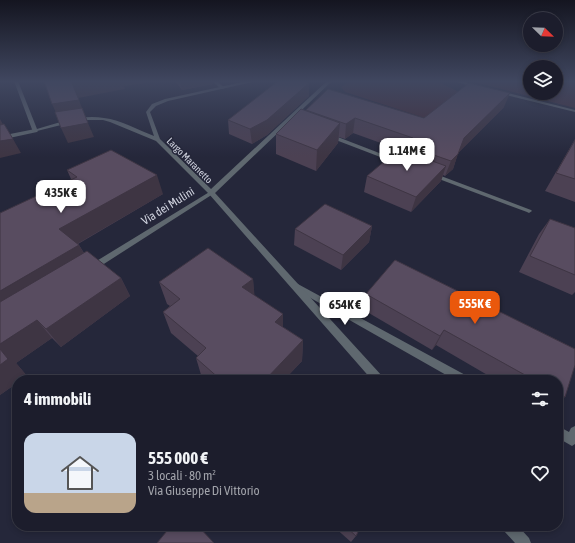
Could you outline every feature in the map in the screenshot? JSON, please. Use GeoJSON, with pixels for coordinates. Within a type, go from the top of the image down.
{"type":"FeatureCollection","features":[{"type":"Feature","properties":{"kind":"street"},"geometry":{"type":"LineString","coordinates":[[25,106],[34,131]]}},
{"type":"Feature","properties":{"kind":"street","name":"Largo Maranetto"},"geometry":{"type":"LineString","coordinates":[[153,106],[148,112],[158,140]]}},
{"type":"Feature","properties":{"kind":"street","name":"Via dei Mulini"},"geometry":{"type":"LineString","coordinates":[[86,272],[211,193],[303,106]]}},
{"type":"Feature","properties":{"kind":"street"},"geometry":{"type":"LineString","coordinates":[[556,106],[575,111]]}},
{"type":"Feature","properties":{"kind":"street","name":"Largo Maranetto"},"geometry":{"type":"LineString","coordinates":[[0,138],[81,119],[102,119],[112,121],[158,140],[211,193],[375,375]]}},
{"type":"Feature","properties":{"kind":"street"},"geometry":{"type":"LineString","coordinates":[[288,121],[295,124]]}},
{"type":"Feature","properties":{"kind":"street"},"geometry":{"type":"LineString","coordinates":[[324,134],[405,164]]}},
{"type":"Feature","properties":{"kind":"street"},"geometry":{"type":"LineString","coordinates":[[427,173],[529,211]]}},
{"type":"Feature","properties":{"kind":"street"},"geometry":{"type":"LineString","coordinates":[[296,286],[456,375]]}},
{"type":"Feature","properties":{"kind":"street"},"geometry":{"type":"LineString","coordinates":[[563,435],[572,440],[575,432]]}},
{"type":"Feature","properties":{"kind":"street"},"geometry":{"type":"LineString","coordinates":[[513,531],[524,543]]}},
{"type":"Feature","properties":{"kind":"shaded area"},"geometry":{"type":"Polygon","coordinates":[[[389,106],[443,106],[428,119],[389,106]]]}},
{"type":"Feature","properties":{"kind":"building"},"geometry":{"type":"Polygon","coordinates":[[[246,106],[283,106],[267,120],[250,129],[228,120],[246,106]]]}},
{"type":"Feature","properties":{"kind":"building"},"geometry":{"type":"Polygon","coordinates":[[[310,106],[385,106],[424,118],[439,106],[496,106],[464,138],[458,154],[451,161],[405,145],[413,138],[355,118],[346,124],[306,110],[310,106]]]}},
{"type":"Feature","properties":{"kind":"building"},"geometry":{"type":"Polygon","coordinates":[[[82,108],[88,123],[61,128],[55,112],[82,108]]]}},
{"type":"Feature","properties":{"kind":"building"},"geometry":{"type":"Polygon","coordinates":[[[301,109],[340,123],[317,150],[276,134],[301,109]]]}},
{"type":"Feature","properties":{"kind":"building"},"geometry":{"type":"Polygon","coordinates":[[[4,124],[13,139],[0,141],[0,125],[4,124]]]}},
{"type":"Feature","properties":{"kind":"building"},"geometry":{"type":"Polygon","coordinates":[[[575,140],[575,179],[556,173],[575,140]]]}},
{"type":"Feature","properties":{"kind":"building"},"geometry":{"type":"Polygon","coordinates":[[[399,149],[446,166],[416,197],[367,176],[399,149]]]}},
{"type":"Feature","properties":{"kind":"building"},"geometry":{"type":"Polygon","coordinates":[[[111,150],[157,175],[59,229],[79,245],[0,291],[0,213],[77,177],[67,170],[111,150]]]}},
{"type":"Feature","properties":{"kind":"building"},"geometry":{"type":"Polygon","coordinates":[[[325,204],[372,226],[343,255],[295,229],[325,204]]]}},
{"type":"Feature","properties":{"kind":"building"},"geometry":{"type":"Polygon","coordinates":[[[550,219],[575,228],[575,275],[530,256],[550,219]]]}},
{"type":"Feature","properties":{"kind":"building"},"geometry":{"type":"Polygon","coordinates":[[[208,248],[253,279],[242,287],[283,314],[275,322],[303,340],[270,375],[215,375],[196,358],[206,348],[163,312],[180,299],[159,282],[208,248]]]}},
{"type":"Feature","properties":{"kind":"building"},"geometry":{"type":"Polygon","coordinates":[[[87,251],[121,278],[46,329],[37,320],[0,344],[0,302],[87,251]]]}},
{"type":"Feature","properties":{"kind":"building"},"geometry":{"type":"Polygon","coordinates":[[[395,260],[575,349],[575,365],[565,397],[563,396],[563,375],[525,375],[444,330],[440,336],[366,294],[395,260]]]}},
{"type":"Feature","properties":{"kind":"building"},"geometry":{"type":"Polygon","coordinates":[[[0,349],[8,359],[0,365],[0,349]]]}},
{"type":"Feature","properties":{"kind":"building"},"geometry":{"type":"Polygon","coordinates":[[[167,531],[203,531],[214,543],[157,543],[167,531]]]}},
{"type":"Feature","properties":{"kind":"building"},"geometry":{"type":"Polygon","coordinates":[[[350,531],[358,531],[356,536],[350,531]]]}}]}
